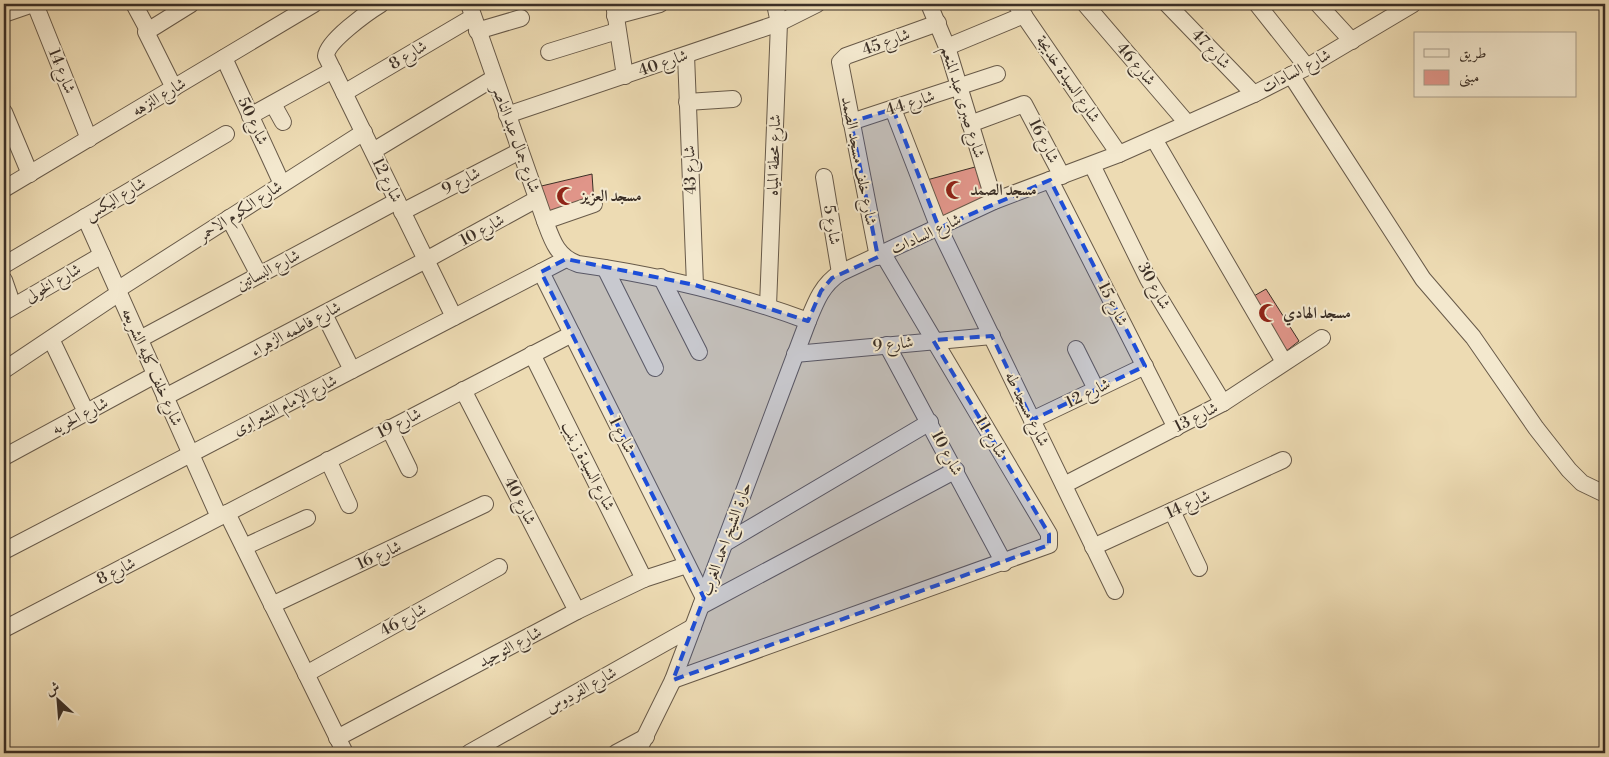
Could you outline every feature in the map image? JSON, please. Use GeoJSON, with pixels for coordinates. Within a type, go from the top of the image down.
{"type":"FeatureCollection","features":[{"type":"Feature","properties":{"kind":"street"},"geometry":{"type":"LineString","coordinates":[[4,14],[32,4]]}},
{"type":"Feature","properties":{"kind":"street","name":"شارع 14"},"geometry":{"type":"LineString","coordinates":[[32,4],[89,139]]}},
{"type":"Feature","properties":{"kind":"street"},"geometry":{"type":"LineString","coordinates":[[134,4],[148,30]]}},
{"type":"Feature","properties":{"kind":"street"},"geometry":{"type":"LineString","coordinates":[[174,88],[146,35],[148,30],[191,4]]}},
{"type":"Feature","properties":{"kind":"street","name":"شارع النزهه"},"geometry":{"type":"LineString","coordinates":[[4,189],[314,4]]}},
{"type":"Feature","properties":{"kind":"street"},"geometry":{"type":"LineString","coordinates":[[364,8],[381,4]]}},
{"type":"Feature","properties":{"kind":"street"},"geometry":{"type":"LineString","coordinates":[[549,52],[615,17],[660,4]]}},
{"type":"Feature","properties":{"kind":"street","name":"شارع محطة المياه"},"geometry":{"type":"LineString","coordinates":[[768,306],[779,24],[775,4]]}},
{"type":"Feature","properties":{"kind":"street","name":"شارع 40"},"geometry":{"type":"LineString","coordinates":[[507,116],[779,24],[816,4]]}},
{"type":"Feature","properties":{"kind":"street","name":"شارع صبرى عبد المنعم"},"geometry":{"type":"LineString","coordinates":[[929,4],[947,47],[994,202]]}},
{"type":"Feature","properties":{"kind":"street","name":"شارع 46"},"geometry":{"type":"LineString","coordinates":[[1085,4],[1187,124]]}},
{"type":"Feature","properties":{"kind":"street","name":"شارع 47"},"geometry":{"type":"LineString","coordinates":[[1167,4],[1254,94]]}},
{"type":"Feature","properties":{"kind":"street"},"geometry":{"type":"LineString","coordinates":[[1257,4],[1307,67]]}},
{"type":"Feature","properties":{"kind":"street"},"geometry":{"type":"LineString","coordinates":[[1318,4],[1352,41]]}},
{"type":"Feature","properties":{"kind":"street","name":"شارع السادات"},"geometry":{"type":"LineString","coordinates":[[808,320],[821,290],[840,273],[994,202],[1119,154],[1254,94],[1352,41],[1402,6]]}},
{"type":"Feature","properties":{"kind":"street","name":"شارع 12"},"geometry":{"type":"LineString","coordinates":[[364,8],[328,47],[326,56],[454,317]]}},
{"type":"Feature","properties":{"kind":"street"},"geometry":{"type":"LineString","coordinates":[[947,47],[1020,9]]}},
{"type":"Feature","properties":{"kind":"street","name":"شارع السيدة خديجة"},"geometry":{"type":"LineString","coordinates":[[1020,9],[1119,154]]}},
{"type":"Feature","properties":{"kind":"street","name":"شارع 8"},"geometry":{"type":"LineString","coordinates":[[344,93],[473,17],[521,18]]}},
{"type":"Feature","properties":{"kind":"street","name":"شارع جمال عبد الناصر"},"geometry":{"type":"LineString","coordinates":[[473,17],[554,244],[572,261]]}},
{"type":"Feature","properties":{"kind":"street"},"geometry":{"type":"LineString","coordinates":[[615,17],[625,76]]}},
{"type":"Feature","properties":{"kind":"street","name":"شارع 45"},"geometry":{"type":"LineString","coordinates":[[840,66],[842,58],[846,56],[938,23]]}},
{"type":"Feature","properties":{"kind":"street","name":"شارع 43"},"geometry":{"type":"LineString","coordinates":[[686,55],[695,285]]}},
{"type":"Feature","properties":{"kind":"street","name":"شارع 50"},"geometry":{"type":"LineString","coordinates":[[224,58],[282,184]]}},
{"type":"Feature","properties":{"kind":"street","name":"شارع خلف مسجد الصمد"},"geometry":{"type":"LineString","coordinates":[[840,66],[881,255],[932,340]]}},
{"type":"Feature","properties":{"kind":"street"},"geometry":{"type":"LineString","coordinates":[[250,116],[333,70]]}},
{"type":"Feature","properties":{"kind":"street","name":"شارع 44"},"geometry":{"type":"LineString","coordinates":[[851,122],[997,74]]}},
{"type":"Feature","properties":{"kind":"street"},"geometry":{"type":"LineString","coordinates":[[1291,75],[1423,279],[1473,337],[1536,428],[1569,470],[1582,482],[1605,494]]}},
{"type":"Feature","properties":{"kind":"street"},"geometry":{"type":"LineString","coordinates":[[373,151],[494,78]]}},
{"type":"Feature","properties":{"kind":"street"},"geometry":{"type":"LineString","coordinates":[[687,102],[733,99]]}},
{"type":"Feature","properties":{"kind":"street"},"geometry":{"type":"LineString","coordinates":[[273,104],[283,122]]}},
{"type":"Feature","properties":{"kind":"street","name":"شارع 16"},"geometry":{"type":"LineString","coordinates":[[970,124],[1024,104],[1056,178]]}},
{"type":"Feature","properties":{"kind":"street","name":"شارع مسجد طه"},"geometry":{"type":"LineString","coordinates":[[893,109],[940,228],[1115,591]]}},
{"type":"Feature","properties":{"kind":"street"},"geometry":{"type":"LineString","coordinates":[[5,120],[30,174]]}},
{"type":"Feature","properties":{"kind":"street","name":"شارع الكوم الاحمر"},"geometry":{"type":"LineString","coordinates":[[4,370],[118,291],[364,132]]}},
{"type":"Feature","properties":{"kind":"street","name":"شارع اليكس"},"geometry":{"type":"LineString","coordinates":[[4,266],[226,134]]}},
{"type":"Feature","properties":{"kind":"street"},"geometry":{"type":"LineString","coordinates":[[1154,139],[1284,362]]}},
{"type":"Feature","properties":{"kind":"street","name":"شارع 9"},"geometry":{"type":"LineString","coordinates":[[400,206],[520,151]]}},
{"type":"Feature","properties":{"kind":"street","name":"شارع 30"},"geometry":{"type":"LineString","coordinates":[[1092,165],[1148,279],[1223,403]]}},
{"type":"Feature","properties":{"kind":"street","name":"شارع 5"},"geometry":{"type":"LineString","coordinates":[[824,177],[840,273]]}},
{"type":"Feature","properties":{"kind":"street","name":"شارع 15"},"geometry":{"type":"LineString","coordinates":[[1056,178],[1144,366],[1176,428]]}},
{"type":"Feature","properties":{"kind":"street","name":"شارع 10"},"geometry":{"type":"LineString","coordinates":[[426,260],[537,199]]}},
{"type":"Feature","properties":{"kind":"street"},"geometry":{"type":"LineString","coordinates":[[545,221],[594,204]]}},
{"type":"Feature","properties":{"kind":"street","name":"شارع البساتين"},"geometry":{"type":"LineString","coordinates":[[140,339],[259,275],[400,206]]}},
{"type":"Feature","properties":{"kind":"street","name":"شارع خلف كليه الشريعه"},"geometry":{"type":"LineString","coordinates":[[85,217],[191,454],[223,515],[244,547],[345,753]]}},
{"type":"Feature","properties":{"kind":"street"},"geometry":{"type":"LineString","coordinates":[[229,218],[259,275]]}},
{"type":"Feature","properties":{"kind":"street","name":"شارع الخولى"},"geometry":{"type":"LineString","coordinates":[[8,309],[102,255]]}},
{"type":"Feature","properties":{"kind":"street","name":"شارع فاطمه الزهراء"},"geometry":{"type":"LineString","coordinates":[[165,397],[426,260]]}},
{"type":"Feature","properties":{"kind":"street"},"geometry":{"type":"LineString","coordinates":[[572,261],[695,285],[768,306],[808,320]]}},
{"type":"Feature","properties":{"kind":"street","name":"شارع الإمام الشعراوى"},"geometry":{"type":"LineString","coordinates":[[4,551],[541,272],[572,261]]}},
{"type":"Feature","properties":{"kind":"street"},"geometry":{"type":"LineString","coordinates":[[606,268],[655,368]]}},
{"type":"Feature","properties":{"kind":"street","name":"شارع 1"},"geometry":{"type":"LineString","coordinates":[[541,272],[688,566],[702,602]]}},
{"type":"Feature","properties":{"kind":"street"},"geometry":{"type":"LineString","coordinates":[[661,277],[699,352]]}},
{"type":"Feature","properties":{"kind":"street"},"geometry":{"type":"LineString","coordinates":[[4,280],[8,309]]}},
{"type":"Feature","properties":{"kind":"street"},"geometry":{"type":"LineString","coordinates":[[324,314],[352,370]]}},
{"type":"Feature","properties":{"kind":"street","name":"حارة الشيخ احمد الغرب"},"geometry":{"type":"LineString","coordinates":[[637,753],[673,680],[808,320]]}},
{"type":"Feature","properties":{"kind":"street","name":"شارع 19"},"geometry":{"type":"LineString","coordinates":[[223,515],[572,334]]}},
{"type":"Feature","properties":{"kind":"street","name":"شارع 9"},"geometry":{"type":"LineString","coordinates":[[795,354],[992,336]]}},
{"type":"Feature","properties":{"kind":"street","name":"شارع 13"},"geometry":{"type":"LineString","coordinates":[[1064,485],[1223,403],[1322,338]]}},
{"type":"Feature","properties":{"kind":"street"},"geometry":{"type":"LineString","coordinates":[[51,339],[86,412]]}},
{"type":"Feature","properties":{"kind":"street","name":"شارع 11"},"geometry":{"type":"LineString","coordinates":[[932,340],[1051,542],[1046,548],[1004,563]]}},
{"type":"Feature","properties":{"kind":"street","name":"شارع 10"},"geometry":{"type":"LineString","coordinates":[[887,345],[956,470],[1004,563]]}},
{"type":"Feature","properties":{"kind":"street"},"geometry":{"type":"LineString","coordinates":[[1076,349],[1096,389]]}},
{"type":"Feature","properties":{"kind":"street","name":"شارع السيدة زينب"},"geometry":{"type":"LineString","coordinates":[[532,354],[644,578]]}},
{"type":"Feature","properties":{"kind":"street","name":"شارع 12"},"geometry":{"type":"LineString","coordinates":[[1032,420],[1144,366]]}},
{"type":"Feature","properties":{"kind":"street","name":"شارع الحريه"},"geometry":{"type":"LineString","coordinates":[[4,457],[155,375]]}},
{"type":"Feature","properties":{"kind":"street","name":"شارع 40"},"geometry":{"type":"LineString","coordinates":[[463,390],[577,611]]}},
{"type":"Feature","properties":{"kind":"street"},"geometry":{"type":"LineString","coordinates":[[725,542],[930,422]]}},
{"type":"Feature","properties":{"kind":"street"},"geometry":{"type":"LineString","coordinates":[[389,428],[409,468]]}},
{"type":"Feature","properties":{"kind":"street"},"geometry":{"type":"LineString","coordinates":[[328,460],[349,504]]}},
{"type":"Feature","properties":{"kind":"street","name":"شارع 14"},"geometry":{"type":"LineString","coordinates":[[1093,547],[1283,460]]}},
{"type":"Feature","properties":{"kind":"street"},"geometry":{"type":"LineString","coordinates":[[702,602],[956,470]]}},
{"type":"Feature","properties":{"kind":"street","name":"شارع 16"},"geometry":{"type":"LineString","coordinates":[[272,605],[485,504]]}},
{"type":"Feature","properties":{"kind":"street"},"geometry":{"type":"LineString","coordinates":[[1172,511],[1199,568]]}},
{"type":"Feature","properties":{"kind":"street","name":"شارع 8"},"geometry":{"type":"LineString","coordinates":[[4,629],[223,515]]}},
{"type":"Feature","properties":{"kind":"street"},"geometry":{"type":"LineString","coordinates":[[244,547],[306,518]]}},
{"type":"Feature","properties":{"kind":"street"},"geometry":{"type":"LineString","coordinates":[[673,680],[1004,563]]}},
{"type":"Feature","properties":{"kind":"street","name":"شارع التوحيد"},"geometry":{"type":"LineString","coordinates":[[337,738],[577,611],[644,578],[688,566]]}},
{"type":"Feature","properties":{"kind":"street","name":"شارع 46"},"geometry":{"type":"LineString","coordinates":[[306,674],[499,567]]}},
{"type":"Feature","properties":{"kind":"street","name":"شارع الفردوس"},"geometry":{"type":"LineString","coordinates":[[469,753],[693,627]]}},
{"type":"Feature","properties":{"kind":"street"},"geometry":{"type":"LineString","coordinates":[[616,753],[646,737]]}},
{"type":"Feature","properties":{"kind":"highlighted area"},"geometry":{"type":"Polygon","coordinates":[[[893,109],[939,228],[1050,180],[1145,366],[1032,420],[992,336],[933,340],[1049,534],[1049,545],[673,680],[704,598],[541,272],[566,259],[695,285],[808,321],[821,291],[832,278],[878,257],[851,122],[893,109]]]}},
{"type":"Feature","properties":{"kind":"building","name":"مسجد الصمد"},"geometry":{"type":"Polygon","coordinates":[[[975,167],[986,198],[941,223],[923,181],[975,167]]]}},
{"type":"Feature","properties":{"kind":"building","name":"مسجد العزيز"},"geometry":{"type":"Polygon","coordinates":[[[592,174],[594,204],[549,218],[533,188],[592,174]]]}},
{"type":"Feature","properties":{"kind":"building","name":"مسجد الهادي"},"geometry":{"type":"Polygon","coordinates":[[[1266,289],[1299,341],[1280,356],[1247,300],[1266,289]]]}},
{"type":"Feature","properties":{"kind":"place","name":"مسجد الصمد"},"geometry":{"type":"Point","coordinates":[955,190]}},
{"type":"Feature","properties":{"kind":"place","name":"مسجد العزيز"},"geometry":{"type":"Point","coordinates":[566,196]}},
{"type":"Feature","properties":{"kind":"place","name":"مسجد الهادي"},"geometry":{"type":"Point","coordinates":[1268,313]}}]}
